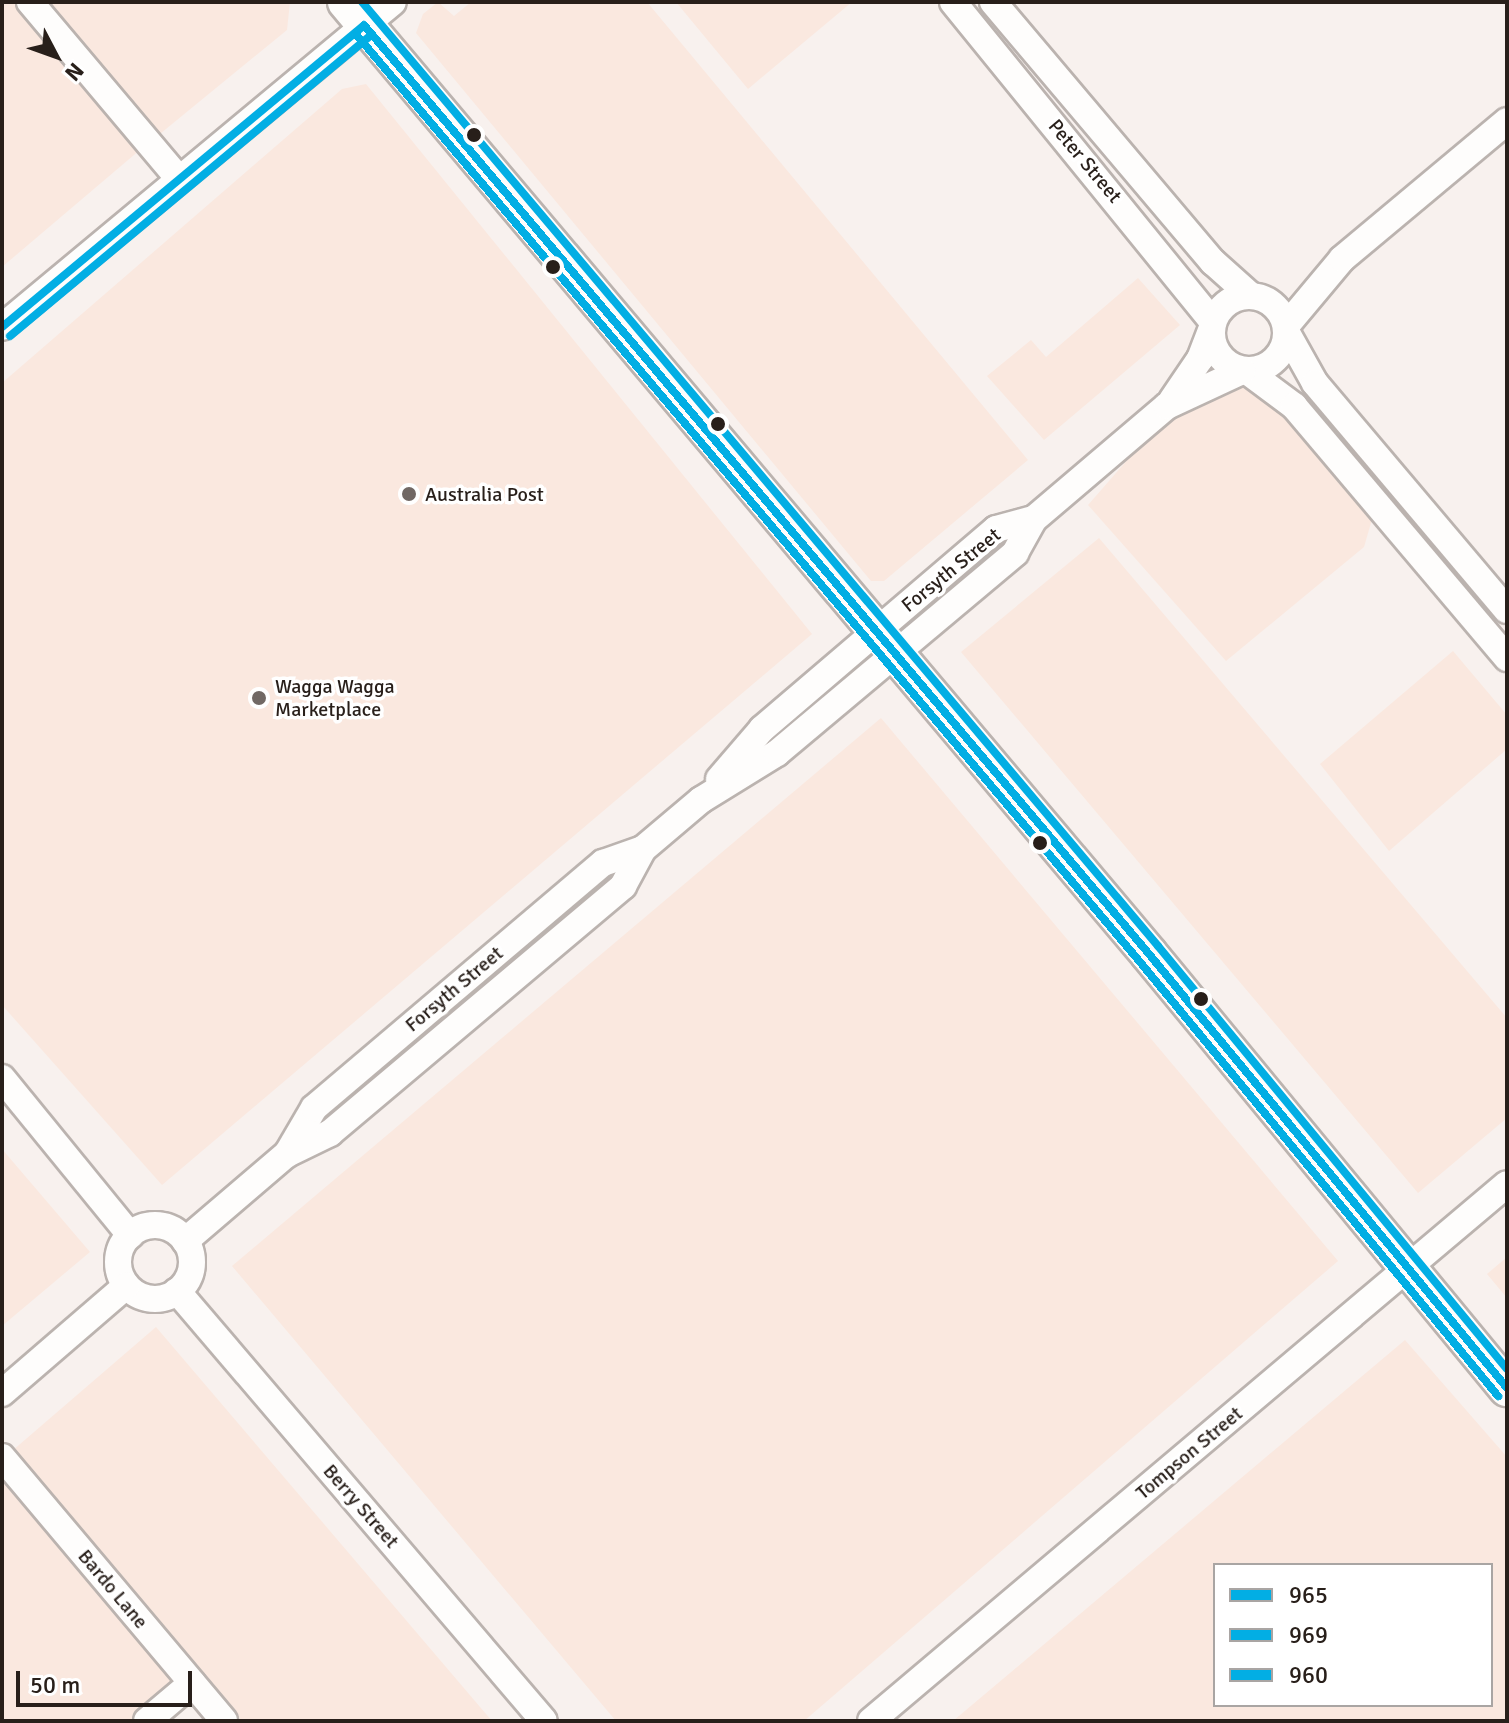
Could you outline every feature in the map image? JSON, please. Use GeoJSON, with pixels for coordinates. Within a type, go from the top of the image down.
{"type":"FeatureCollection","features":[{"type":"Feature","properties":{"kind":"main road"},"geometry":{"type":"LineString","coordinates":[[355,14],[1409,1267],[1507,1388]]}},
{"type":"Feature","properties":{"kind":"street"},"geometry":{"type":"LineString","coordinates":[[30,2],[179,179]]}},
{"type":"Feature","properties":{"kind":"street"},"geometry":{"type":"LineString","coordinates":[[2,327],[179,179],[355,14],[393,2]]}},
{"type":"Feature","properties":{"kind":"street","name":"Peter Street"},"geometry":{"type":"LineString","coordinates":[[953,2],[1107,187],[1213,325]]}},
{"type":"Feature","properties":{"kind":"street","name":"Peter Street"},"geometry":{"type":"LineString","coordinates":[[993,2],[1213,262],[1255,297]]}},
{"type":"Feature","properties":{"kind":"street"},"geometry":{"type":"LineString","coordinates":[[1028,92],[1051,71]]}},
{"type":"Feature","properties":{"kind":"street"},"geometry":{"type":"LineString","coordinates":[[1507,121],[1342,259],[1294,287],[1224,306],[1213,325],[1220,358],[1245,371],[1294,406],[1507,658]]}},
{"type":"Feature","properties":{"kind":"street"},"geometry":{"type":"LineString","coordinates":[[1107,187],[1132,166]]}},
{"type":"Feature","properties":{"kind":"street"},"geometry":{"type":"LineString","coordinates":[[1245,371],[1269,365],[1282,352],[1286,329],[1342,259]]}},
{"type":"Feature","properties":{"kind":"street"},"geometry":{"type":"LineString","coordinates":[[1255,297],[1277,309],[1315,383],[1507,610]]}},
{"type":"Feature","properties":{"kind":"street","name":"Forsyth Street"},"geometry":{"type":"LineString","coordinates":[[185,1241],[287,1154],[330,1133],[623,886],[643,849],[701,800],[777,753],[884,644],[1015,553],[1034,519],[1167,406],[1200,359],[1213,325]]}},
{"type":"Feature","properties":{"kind":"street","name":"Forsyth Street"},"geometry":{"type":"LineString","coordinates":[[1167,406],[1245,371]]}},
{"type":"Feature","properties":{"kind":"street"},"geometry":{"type":"LineString","coordinates":[[1380,510],[1404,489]]}},
{"type":"Feature","properties":{"kind":"street"},"geometry":{"type":"LineString","coordinates":[[1456,599],[1480,578]]}},
{"type":"Feature","properties":{"kind":"street"},"geometry":{"type":"LineString","coordinates":[[2,1078],[130,1235]]}},
{"type":"Feature","properties":{"kind":"street","name":"Tompson Street"},"geometry":{"type":"LineString","coordinates":[[871,1721],[1507,1184]]}},
{"type":"Feature","properties":{"kind":"street"},"geometry":{"type":"LineString","coordinates":[[151,1226],[165,1227],[185,1241],[190,1272],[177,1291],[156,1299],[126,1286],[118,1264],[130,1235],[151,1226]]}},
{"type":"Feature","properties":{"kind":"street"},"geometry":{"type":"LineString","coordinates":[[2,1393],[126,1286]]}},
{"type":"Feature","properties":{"kind":"street","name":"Berry Street"},"geometry":{"type":"LineString","coordinates":[[177,1291],[544,1721]]}},
{"type":"Feature","properties":{"kind":"street","name":"Bardo Lane"},"geometry":{"type":"LineString","coordinates":[[2,1457],[224,1721]]}},
{"type":"Feature","properties":{"kind":"street"},"geometry":{"type":"LineString","coordinates":[[147,1721],[192,1683]]}},
{"type":"Feature","properties":{"kind":"shaded area"},"geometry":{"type":"Polygon","coordinates":[[[2,2],[15,2],[141,149],[2,267],[2,2]]]}},
{"type":"Feature","properties":{"kind":"shaded area"},"geometry":{"type":"Polygon","coordinates":[[[40,2],[290,2],[287,30],[155,138],[40,2]]]}},
{"type":"Feature","properties":{"kind":"shaded area"},"geometry":{"type":"Polygon","coordinates":[[[438,2],[454,16],[471,2],[647,2],[1028,460],[884,581],[871,581],[416,33],[423,14],[438,2]]]}},
{"type":"Feature","properties":{"kind":"shaded area"},"geometry":{"type":"Polygon","coordinates":[[[676,2],[852,2],[748,89],[676,2]]]}},
{"type":"Feature","properties":{"kind":"shaded area"},"geometry":{"type":"Polygon","coordinates":[[[366,84],[812,634],[162,1185],[2,1005],[2,383],[342,89],[366,84]]]}},
{"type":"Feature","properties":{"kind":"shaded area"},"geometry":{"type":"Polygon","coordinates":[[[1138,278],[1180,325],[1044,440],[987,376],[1031,340],[1046,357],[1138,278]]]}},
{"type":"Feature","properties":{"kind":"shaded area"},"geometry":{"type":"Polygon","coordinates":[[[1229,379],[1263,386],[1373,516],[1364,547],[1226,661],[1088,505],[1171,410],[1229,379]]]}},
{"type":"Feature","properties":{"kind":"shaded area"},"geometry":{"type":"Polygon","coordinates":[[[1099,538],[1507,1018],[1507,1118],[1418,1193],[961,652],[1099,538]]]}},
{"type":"Feature","properties":{"kind":"shaded area"},"geometry":{"type":"Polygon","coordinates":[[[1453,651],[1507,715],[1507,749],[1389,851],[1320,764],[1453,651]]]}},
{"type":"Feature","properties":{"kind":"shaded area"},"geometry":{"type":"Polygon","coordinates":[[[881,718],[1338,1261],[804,1721],[616,1721],[232,1266],[881,718]]]}},
{"type":"Feature","properties":{"kind":"shaded area"},"geometry":{"type":"Polygon","coordinates":[[[2,1149],[90,1252],[2,1326],[2,1149]]]}},
{"type":"Feature","properties":{"kind":"shaded area"},"geometry":{"type":"Polygon","coordinates":[[[1507,1257],[1507,1298],[1487,1274],[1507,1257]]]}},
{"type":"Feature","properties":{"kind":"shaded area"},"geometry":{"type":"Polygon","coordinates":[[[156,1327],[492,1721],[242,1721],[12,1451],[156,1327]]]}},
{"type":"Feature","properties":{"kind":"shaded area"},"geometry":{"type":"Polygon","coordinates":[[[1405,1340],[1507,1457],[1507,1721],[953,1721],[1405,1340]]]}},
{"type":"Feature","properties":{"kind":"shaded area"},"geometry":{"type":"Polygon","coordinates":[[[2,1474],[173,1682],[136,1721],[2,1721],[2,1474]]]}},
{"type":"Feature","properties":{"kind":"transit line","name":"960"},"geometry":{"type":"LineString","coordinates":[[362,2],[1158,946],[1507,1369]]}},
{"type":"Feature","properties":{"kind":"transit line","name":"965"},"geometry":{"type":"LineString","coordinates":[[364,25],[1149,954],[1507,1388]]}},
{"type":"Feature","properties":{"kind":"transit line","name":"965"},"geometry":{"type":"LineString","coordinates":[[2,327],[364,25]]}},
{"type":"Feature","properties":{"kind":"transit line","name":"969"},"geometry":{"type":"LineString","coordinates":[[355,33],[1140,962],[1498,1396]]}},
{"type":"Feature","properties":{"kind":"transit line","name":"969"},"geometry":{"type":"LineString","coordinates":[[10,336],[372,34]]}},
{"type":"Feature","properties":{"kind":"place","name":"Australia Post"},"geometry":{"type":"Point","coordinates":[409,494]}},
{"type":"Feature","properties":{"kind":"place","name":"Wagga Wagga Marketplace"},"geometry":{"type":"Point","coordinates":[259,698]}}]}
